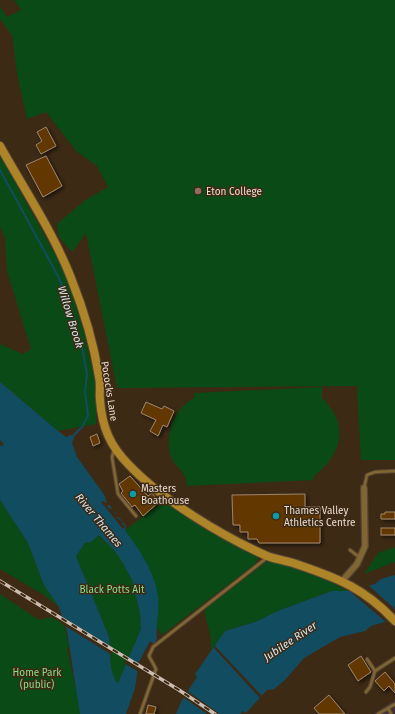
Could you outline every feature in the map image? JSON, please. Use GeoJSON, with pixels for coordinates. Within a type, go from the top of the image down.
{"type":"FeatureCollection","features":[{"type":"Feature","properties":{"kind":"main road","name":"Pococks Lane"},"geometry":{"type":"LineString","coordinates":[[0,146],[47,229],[71,278],[91,341],[100,379],[101,414],[114,450],[130,467],[189,512],[228,537],[269,556],[298,564],[355,586],[378,603],[395,621]]}},
{"type":"Feature","properties":{"kind":"street"},"geometry":{"type":"LineString","coordinates":[[342,581],[357,564],[365,546],[364,488]]}},
{"type":"Feature","properties":{"kind":"lane"},"geometry":{"type":"LineString","coordinates":[[114,450],[112,456],[118,494],[136,516]]}},
{"type":"Feature","properties":{"kind":"lane"},"geometry":{"type":"LineString","coordinates":[[364,488],[367,475],[375,472],[395,471]]}},
{"type":"Feature","properties":{"kind":"lane"},"geometry":{"type":"LineString","coordinates":[[350,550],[360,558]]}},
{"type":"Feature","properties":{"kind":"lane"},"geometry":{"type":"LineString","coordinates":[[140,714],[156,669],[149,656],[153,647],[269,556]]}},
{"type":"Feature","properties":{"kind":"lane"},"geometry":{"type":"LineString","coordinates":[[366,692],[370,687],[375,671],[395,658]]}},
{"type":"Feature","properties":{"kind":"lane"},"geometry":{"type":"LineString","coordinates":[[366,659],[375,671]]}},
{"type":"Feature","properties":{"kind":"lane"},"geometry":{"type":"LineString","coordinates":[[378,714],[395,704]]}},
{"type":"Feature","properties":{"kind":"lane"},"geometry":{"type":"LineString","coordinates":[[388,708],[391,714]]}},
{"type":"Feature","properties":{"kind":"shaded area"},"geometry":{"type":"Polygon","coordinates":[[[395,700],[395,714],[373,714],[395,700]]]}},
{"type":"Feature","properties":{"kind":"green space","name":"Eton College"},"geometry":{"type":"Polygon","coordinates":[[[14,0],[395,0],[395,460],[361,460],[357,386],[117,388],[86,233],[72,252],[59,237],[57,224],[84,201],[108,187],[97,166],[77,152],[46,112],[27,119],[17,73],[12,35],[0,19],[0,7],[7,17],[21,10],[14,0]]]}},
{"type":"Feature","properties":{"kind":"green space"},"geometry":{"type":"Polygon","coordinates":[[[0,155],[67,276],[84,333],[96,384],[96,424],[58,431],[0,382],[0,344],[23,354],[31,349],[7,271],[5,238],[0,227],[0,155]]]}},
{"type":"Feature","properties":{"kind":"green space"},"geometry":{"type":"Polygon","coordinates":[[[322,387],[322,398],[331,408],[336,419],[339,429],[339,439],[331,459],[324,468],[314,476],[313,480],[187,486],[185,476],[175,465],[171,457],[169,440],[172,423],[176,415],[181,408],[194,398],[194,393],[322,387]]]}},
{"type":"Feature","properties":{"kind":"green space"},"geometry":{"type":"Polygon","coordinates":[[[166,499],[259,556],[255,564],[162,635],[156,627],[158,612],[125,530],[166,499]]]}},
{"type":"Feature","properties":{"kind":"green space"},"geometry":{"type":"Polygon","coordinates":[[[0,500],[28,543],[44,585],[59,607],[44,595],[0,569],[0,500]]]}},
{"type":"Feature","properties":{"kind":"green space","name":"Black Potts Ait"},"geometry":{"type":"Polygon","coordinates":[[[99,535],[114,550],[132,580],[140,613],[141,629],[118,683],[115,681],[111,668],[109,637],[76,556],[85,543],[91,542],[99,535]]]}},
{"type":"Feature","properties":{"kind":"green space"},"geometry":{"type":"Polygon","coordinates":[[[395,547],[395,562],[364,574],[378,553],[395,547]]]}},
{"type":"Feature","properties":{"kind":"green space"},"geometry":{"type":"Polygon","coordinates":[[[270,559],[315,574],[348,591],[332,591],[280,610],[255,622],[225,631],[211,651],[211,638],[204,610],[270,559]]]}},
{"type":"Feature","properties":{"kind":"green space","name":"Home Park (public)"},"geometry":{"type":"Polygon","coordinates":[[[0,594],[39,620],[51,617],[64,624],[69,646],[67,649],[79,702],[80,714],[0,714],[0,594]]]}},
{"type":"Feature","properties":{"kind":"water","name":"River Thames"},"geometry":{"type":"Polygon","coordinates":[[[0,382],[58,431],[66,437],[71,435],[74,438],[72,443],[77,457],[105,496],[106,501],[126,526],[125,530],[150,569],[158,596],[157,639],[154,644],[150,641],[139,662],[135,688],[126,714],[80,714],[67,631],[59,607],[44,585],[28,543],[0,500],[0,446],[4,445],[0,440],[0,382]],[[99,535],[91,542],[85,543],[76,556],[109,637],[111,668],[115,680],[118,683],[141,629],[140,613],[132,580],[114,550],[99,535]]]}},
{"type":"Feature","properties":{"kind":"water","name":"Jubilee River"},"geometry":{"type":"Polygon","coordinates":[[[395,575],[395,619],[371,626],[365,631],[340,637],[304,658],[285,680],[274,689],[267,690],[246,713],[243,711],[240,714],[176,714],[181,702],[197,677],[195,674],[225,631],[255,622],[280,610],[332,591],[348,591],[375,584],[381,579],[395,575]]]}},
{"type":"Feature","properties":{"kind":"pier"},"geometry":{"type":"Polygon","coordinates":[[[103,501],[110,504],[107,506],[110,509],[113,508],[115,514],[118,513],[120,516],[117,518],[123,522],[122,523],[125,527],[123,529],[101,502],[103,501]]]}},
{"type":"Feature","properties":{"kind":"pier"},"geometry":{"type":"Polygon","coordinates":[[[367,584],[395,609],[395,621],[386,622],[347,589],[367,584]]]}},
{"type":"Feature","properties":{"kind":"pier"},"geometry":{"type":"Polygon","coordinates":[[[59,615],[111,647],[112,655],[62,624],[59,615]]]}},
{"type":"Feature","properties":{"kind":"pier"},"geometry":{"type":"Polygon","coordinates":[[[215,646],[262,696],[260,698],[214,648],[215,646]]]}},
{"type":"Feature","properties":{"kind":"pier"},"geometry":{"type":"Polygon","coordinates":[[[127,657],[140,665],[139,672],[124,663],[127,657]]]}},
{"type":"Feature","properties":{"kind":"pier"},"geometry":{"type":"Polygon","coordinates":[[[186,690],[219,714],[207,714],[183,697],[186,690]]]}},
{"type":"Feature","properties":{"kind":"building"},"geometry":{"type":"Polygon","coordinates":[[[46,127],[56,146],[41,154],[36,145],[42,141],[37,132],[46,127]]]}},
{"type":"Feature","properties":{"kind":"building"},"geometry":{"type":"Polygon","coordinates":[[[46,156],[62,186],[43,197],[26,165],[46,156]]]}},
{"type":"Feature","properties":{"kind":"building"},"geometry":{"type":"Polygon","coordinates":[[[146,402],[162,409],[164,406],[174,411],[167,427],[163,425],[158,436],[150,431],[156,420],[141,413],[146,402]]]}},
{"type":"Feature","properties":{"kind":"building"},"geometry":{"type":"Polygon","coordinates":[[[97,434],[100,443],[93,446],[90,437],[97,434]]]}},
{"type":"Feature","properties":{"kind":"building"},"geometry":{"type":"Polygon","coordinates":[[[130,476],[148,496],[152,493],[159,502],[143,516],[135,505],[132,507],[121,493],[123,491],[119,484],[130,476]]]}},
{"type":"Feature","properties":{"kind":"building","name":"Thames Valley Athletics Centre"},"geometry":{"type":"Polygon","coordinates":[[[305,494],[305,507],[320,507],[320,543],[259,543],[257,539],[248,539],[248,532],[240,532],[240,525],[233,525],[232,495],[305,494]]]}},
{"type":"Feature","properties":{"kind":"building"},"geometry":{"type":"Polygon","coordinates":[[[385,512],[395,512],[395,519],[381,519],[381,514],[385,514],[385,512]]]}},
{"type":"Feature","properties":{"kind":"building"},"geometry":{"type":"Polygon","coordinates":[[[381,528],[395,528],[395,535],[381,535],[381,528]]]}},
{"type":"Feature","properties":{"kind":"building"},"geometry":{"type":"Polygon","coordinates":[[[361,656],[371,672],[358,681],[348,665],[361,656]]]}},
{"type":"Feature","properties":{"kind":"building"},"geometry":{"type":"Polygon","coordinates":[[[385,672],[395,684],[395,693],[389,686],[384,691],[375,681],[385,672]]]}},
{"type":"Feature","properties":{"kind":"building"},"geometry":{"type":"Polygon","coordinates":[[[329,695],[345,714],[319,714],[314,708],[329,695]]]}},
{"type":"Feature","properties":{"kind":"building"},"geometry":{"type":"Polygon","coordinates":[[[148,705],[156,707],[154,714],[146,714],[148,705]]]}},
{"type":"Feature","properties":{"kind":"waterway","name":"Willow Brook"},"geometry":{"type":"LineString","coordinates":[[0,170],[58,276],[70,305],[83,352],[87,374],[85,391],[88,416],[82,427],[72,437]]}},
{"type":"Feature","properties":{"kind":"railway"},"geometry":{"type":"LineString","coordinates":[[0,581],[179,690],[215,714]]}},
{"type":"Feature","properties":{"kind":"place","name":"Eton College"},"geometry":{"type":"Point","coordinates":[198,191]}},
{"type":"Feature","properties":{"kind":"place","name":"Masters Boathouse"},"geometry":{"type":"Point","coordinates":[133,494]}},
{"type":"Feature","properties":{"kind":"place","name":"Thames Valley Athletics Centre"},"geometry":{"type":"Point","coordinates":[276,516]}}]}
